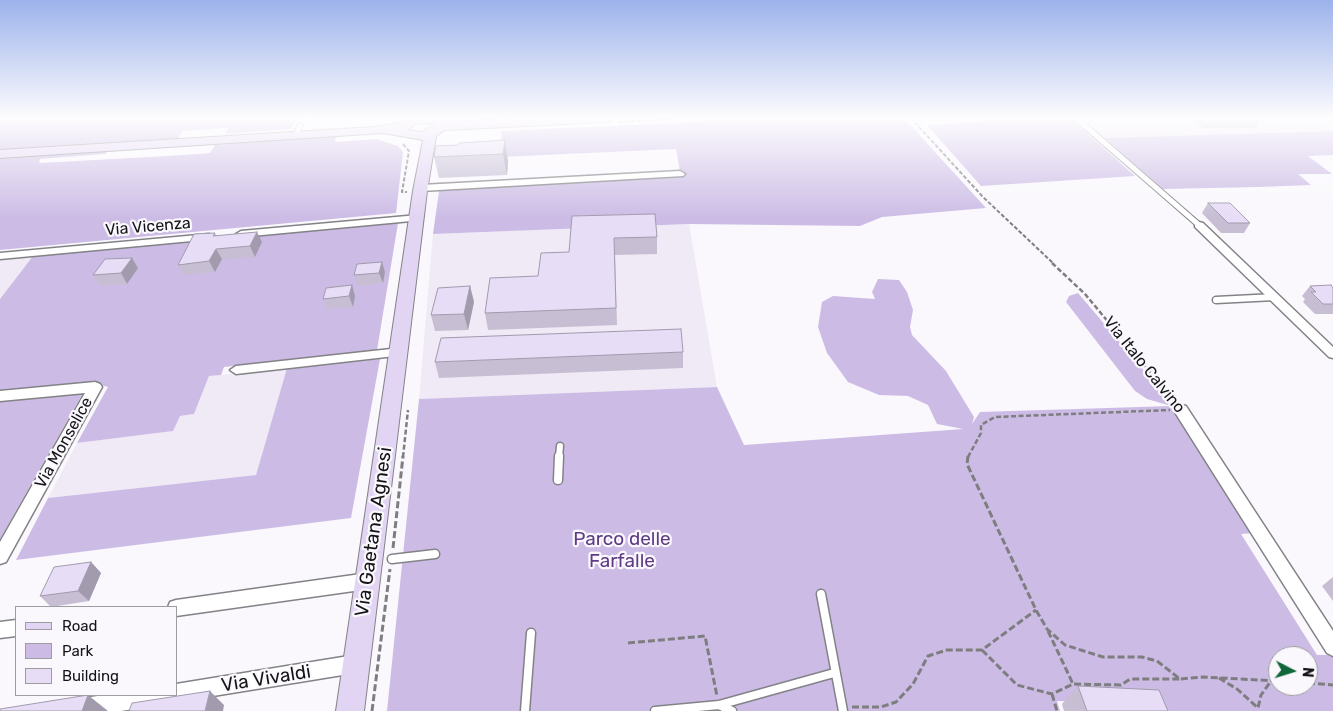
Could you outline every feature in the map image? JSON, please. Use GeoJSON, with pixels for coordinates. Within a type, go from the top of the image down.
{"type":"FeatureCollection","features":[{"type":"Feature","properties":{"kind":"street"},"geometry":{"type":"LineString","coordinates":[[0,154],[35,151]]}},
{"type":"Feature","properties":{"kind":"street","name":"Via Gaetana Agnesi"},"geometry":{"type":"LineString","coordinates":[[350,711],[418,218],[421,151]]}},
{"type":"Feature","properties":{"kind":"street"},"geometry":{"type":"LineString","coordinates":[[420,189],[680,174]]}},
{"type":"Feature","properties":{"kind":"street","name":"Via Vicenza"},"geometry":{"type":"LineString","coordinates":[[0,256],[418,218]]}},
{"type":"Feature","properties":{"kind":"street"},"geometry":{"type":"LineString","coordinates":[[1199,224],[1333,354]]}},
{"type":"Feature","properties":{"kind":"street"},"geometry":{"type":"LineString","coordinates":[[236,370],[400,352]]}},
{"type":"Feature","properties":{"kind":"street","name":"Via Monselice"},"geometry":{"type":"LineString","coordinates":[[0,396],[95,387],[0,557]]}},
{"type":"Feature","properties":{"kind":"street","name":"Via Italo Calvino"},"geometry":{"type":"LineString","coordinates":[[1181,410],[1333,647]]}},
{"type":"Feature","properties":{"kind":"street"},"geometry":{"type":"LineString","coordinates":[[178,611],[368,581]]}},
{"type":"Feature","properties":{"kind":"street"},"geometry":{"type":"LineString","coordinates":[[0,630],[15,628]]}},
{"type":"Feature","properties":{"kind":"street","name":"Via Vivaldi"},"geometry":{"type":"LineString","coordinates":[[178,693],[355,664]]}},
{"type":"Feature","properties":{"kind":"street"},"geometry":{"type":"LineString","coordinates":[[58,711],[154,696]]}},
{"type":"Feature","properties":{"kind":"lane"},"geometry":{"type":"LineString","coordinates":[[1115,151],[1199,224]]}},
{"type":"Feature","properties":{"kind":"lane"},"geometry":{"type":"LineString","coordinates":[[1216,300],[1275,297]]}},
{"type":"Feature","properties":{"kind":"lane"},"geometry":{"type":"LineString","coordinates":[[558,480],[560,446]]}},
{"type":"Feature","properties":{"kind":"lane"},"geometry":{"type":"LineString","coordinates":[[392,559],[435,554]]}},
{"type":"Feature","properties":{"kind":"lane"},"geometry":{"type":"LineString","coordinates":[[821,594],[842,708]]}},
{"type":"Feature","properties":{"kind":"lane"},"geometry":{"type":"LineString","coordinates":[[525,711],[530,633]]}},
{"type":"Feature","properties":{"kind":"lane"},"geometry":{"type":"LineString","coordinates":[[655,711],[719,705],[834,672]]}},
{"type":"Feature","properties":{"kind":"lane"},"geometry":{"type":"LineString","coordinates":[[719,705],[732,711]]}},
{"type":"Feature","properties":{"kind":"path"},"geometry":{"type":"LineString","coordinates":[[409,151],[402,192],[420,189]]}},
{"type":"Feature","properties":{"kind":"path","name":"Via Italo Calvino"},"geometry":{"type":"LineString","coordinates":[[941,151],[989,203],[1085,294],[1181,410]]}},
{"type":"Feature","properties":{"kind":"path"},"geometry":{"type":"LineString","coordinates":[[1073,684],[1036,610],[968,464],[968,456],[980,433],[981,425],[995,417],[1181,410]]}},
{"type":"Feature","properties":{"kind":"path"},"geometry":{"type":"LineString","coordinates":[[842,708],[881,707],[896,702],[913,684],[928,656],[948,650],[982,650],[1036,610]]}},
{"type":"Feature","properties":{"kind":"path"},"geometry":{"type":"LineString","coordinates":[[1046,629],[1065,645],[1103,657],[1142,657],[1157,661],[1180,679]]}},
{"type":"Feature","properties":{"kind":"path"},"geometry":{"type":"LineString","coordinates":[[628,643],[705,636],[719,705]]}},
{"type":"Feature","properties":{"kind":"path"},"geometry":{"type":"LineString","coordinates":[[982,650],[1017,685],[1052,694],[1073,684],[1121,685],[1130,679],[1218,678],[1268,681]]}},
{"type":"Feature","properties":{"kind":"path"},"geometry":{"type":"LineString","coordinates":[[1218,678],[1237,689],[1258,708],[1261,695],[1268,684]]}},
{"type":"Feature","properties":{"kind":"path"},"geometry":{"type":"LineString","coordinates":[[1318,684],[1333,685]]}},
{"type":"Feature","properties":{"kind":"path"},"geometry":{"type":"LineString","coordinates":[[1052,694],[1057,711]]}},
{"type":"Feature","properties":{"kind":"shaded area"},"geometry":{"type":"Polygon","coordinates":[[[689,224],[717,387],[419,399],[433,234],[689,224]]]}},
{"type":"Feature","properties":{"kind":"shaded area"},"geometry":{"type":"Polygon","coordinates":[[[33,256],[0,299],[0,259],[33,256]]]}},
{"type":"Feature","properties":{"kind":"shaded area"},"geometry":{"type":"Polygon","coordinates":[[[287,368],[256,475],[48,498],[77,443],[172,431],[180,416],[194,414],[209,376],[287,368]]]}},
{"type":"Feature","properties":{"kind":"green space"},"geometry":{"type":"Polygon","coordinates":[[[108,151],[105,154],[40,159],[39,163],[210,153],[211,151],[402,151],[396,213],[0,250],[0,159],[108,151]]]}},
{"type":"Feature","properties":{"kind":"green space"},"geometry":{"type":"Polygon","coordinates":[[[500,151],[628,151],[499,157],[500,151]]]}},
{"type":"Feature","properties":{"kind":"green space"},"geometry":{"type":"Polygon","coordinates":[[[676,151],[934,151],[986,208],[882,217],[860,226],[689,224],[433,234],[439,191],[681,177],[676,151]]]}},
{"type":"Feature","properties":{"kind":"green space"},"geometry":{"type":"Polygon","coordinates":[[[950,151],[1107,151],[1135,176],[981,186],[950,151]]]}},
{"type":"Feature","properties":{"kind":"green space"},"geometry":{"type":"Polygon","coordinates":[[[1120,151],[1333,151],[1333,155],[1308,156],[1332,174],[1298,174],[1311,185],[1163,189],[1120,151]]]}},
{"type":"Feature","properties":{"kind":"green space"},"geometry":{"type":"Polygon","coordinates":[[[398,223],[377,350],[224,367],[221,375],[209,376],[194,414],[180,416],[173,431],[77,443],[108,387],[97,384],[83,393],[0,539],[0,299],[33,256],[398,223]]]}},
{"type":"Feature","properties":{"kind":"green space","name":"Parco delle Farfalle"},"geometry":{"type":"Polygon","coordinates":[[[878,279],[899,280],[907,292],[913,310],[910,327],[912,335],[946,371],[974,417],[972,424],[980,412],[1171,406],[1147,399],[1135,391],[1066,302],[1069,296],[1078,293],[1174,406],[1256,533],[1241,534],[1311,646],[1268,646],[1268,696],[1318,696],[1318,655],[1333,655],[1333,711],[1148,711],[1145,703],[1057,701],[1060,711],[387,711],[419,399],[717,387],[744,445],[963,429],[937,424],[928,405],[908,396],[879,395],[848,382],[827,353],[818,327],[822,302],[833,296],[875,299],[872,292],[878,279]]]}},
{"type":"Feature","properties":{"kind":"green space"},"geometry":{"type":"Polygon","coordinates":[[[380,359],[351,518],[16,560],[48,498],[256,475],[287,368],[380,359]]]}},
{"type":"Feature","properties":{"kind":"building"},"geometry":{"type":"Polygon","coordinates":[[[435,151],[503,151],[503,154],[434,157],[435,151]]]}},
{"type":"Feature","properties":{"kind":"building"},"geometry":{"type":"Polygon","coordinates":[[[1208,203],[1230,203],[1250,223],[1228,223],[1208,203]]]}},
{"type":"Feature","properties":{"kind":"building"},"geometry":{"type":"Polygon","coordinates":[[[655,214],[657,237],[614,238],[616,308],[485,313],[490,278],[538,276],[541,253],[569,252],[572,216],[655,214]]]}},
{"type":"Feature","properties":{"kind":"building"},"geometry":{"type":"Polygon","coordinates":[[[257,232],[250,246],[216,249],[209,261],[178,265],[194,234],[215,233],[213,236],[257,232]]]}},
{"type":"Feature","properties":{"kind":"building"},"geometry":{"type":"Polygon","coordinates":[[[132,258],[121,273],[93,275],[105,259],[132,258]]]}},
{"type":"Feature","properties":{"kind":"building"},"geometry":{"type":"Polygon","coordinates":[[[382,262],[379,273],[354,275],[357,264],[382,262]]]}},
{"type":"Feature","properties":{"kind":"building"},"geometry":{"type":"Polygon","coordinates":[[[352,285],[349,296],[323,299],[326,288],[352,285]]]}},
{"type":"Feature","properties":{"kind":"building"},"geometry":{"type":"Polygon","coordinates":[[[1331,285],[1333,288],[1333,304],[1323,304],[1311,292],[1316,292],[1310,286],[1331,285]]]}},
{"type":"Feature","properties":{"kind":"building"},"geometry":{"type":"Polygon","coordinates":[[[470,286],[464,314],[431,315],[438,288],[470,286]]]}},
{"type":"Feature","properties":{"kind":"building"},"geometry":{"type":"Polygon","coordinates":[[[681,329],[683,352],[435,362],[441,338],[681,329]]]}},
{"type":"Feature","properties":{"kind":"building"},"geometry":{"type":"Polygon","coordinates":[[[91,562],[78,591],[40,596],[54,567],[91,562]]]}},
{"type":"Feature","properties":{"kind":"building"},"geometry":{"type":"Polygon","coordinates":[[[1078,686],[1159,690],[1168,711],[1087,711],[1078,686]]]}},
{"type":"Feature","properties":{"kind":"building"},"geometry":{"type":"Polygon","coordinates":[[[210,691],[205,711],[129,711],[132,703],[210,691]]]}},
{"type":"Feature","properties":{"kind":"building"},"geometry":{"type":"Polygon","coordinates":[[[88,696],[82,711],[0,711],[0,709],[88,696]]]}}]}
